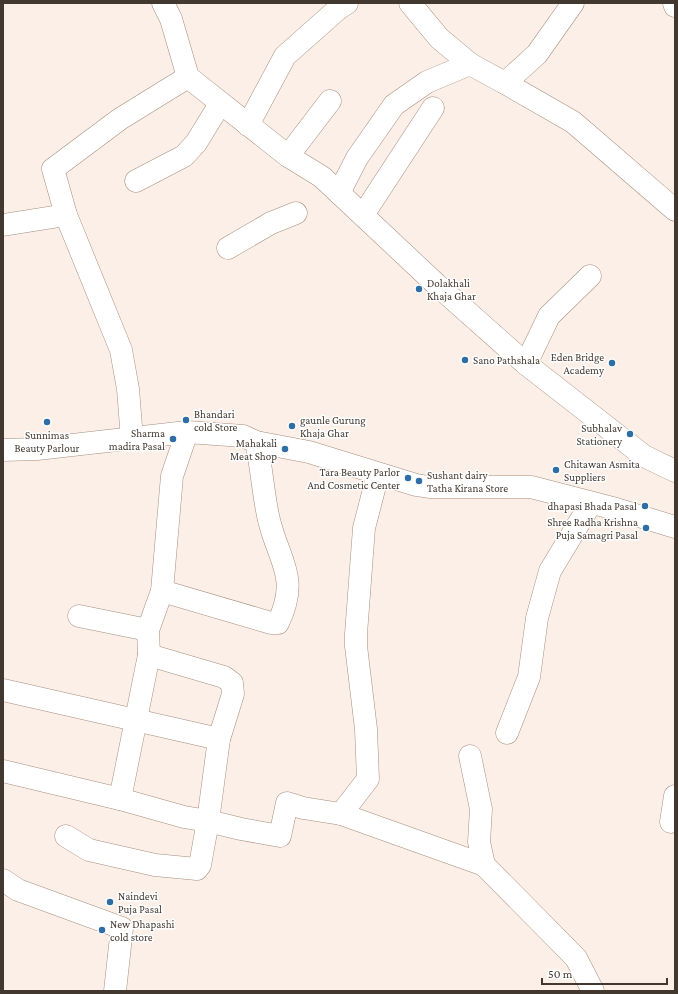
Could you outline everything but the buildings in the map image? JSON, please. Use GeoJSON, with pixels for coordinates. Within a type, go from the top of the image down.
{"type":"FeatureCollection","features":[{"type":"Feature","properties":{"kind":"street"},"geometry":{"type":"LineString","coordinates":[[163,3],[171,19],[188,77],[220,104],[288,156],[322,177],[437,285],[526,364],[644,456],[675,471]]}},
{"type":"Feature","properties":{"kind":"street"},"geometry":{"type":"LineString","coordinates":[[248,125],[286,56],[338,8],[347,3]]}},
{"type":"Feature","properties":{"kind":"street"},"geometry":{"type":"LineString","coordinates":[[410,3],[439,38],[470,64],[573,122],[675,210]]}},
{"type":"Feature","properties":{"kind":"street"},"geometry":{"type":"LineString","coordinates":[[505,83],[537,54],[573,3]]}},
{"type":"Feature","properties":{"kind":"street"},"geometry":{"type":"LineString","coordinates":[[339,194],[357,158],[394,105],[427,82],[470,64]]}},
{"type":"Feature","properties":{"kind":"street"},"geometry":{"type":"LineString","coordinates":[[132,439],[128,389],[121,350],[66,215],[53,169],[120,119],[188,77]]}},
{"type":"Feature","properties":{"kind":"street"},"geometry":{"type":"LineString","coordinates":[[288,156],[330,101]]}},
{"type":"Feature","properties":{"kind":"street"},"geometry":{"type":"LineString","coordinates":[[136,182],[184,156],[196,143],[220,104]]}},
{"type":"Feature","properties":{"kind":"street"},"geometry":{"type":"LineString","coordinates":[[363,215],[433,108]]}},
{"type":"Feature","properties":{"kind":"street"},"geometry":{"type":"LineString","coordinates":[[228,248],[271,223],[296,213]]}},
{"type":"Feature","properties":{"kind":"street"},"geometry":{"type":"LineString","coordinates":[[3,225],[66,215]]}},
{"type":"Feature","properties":{"kind":"street"},"geometry":{"type":"LineString","coordinates":[[526,364],[549,316],[590,276]]}},
{"type":"Feature","properties":{"kind":"street"},"geometry":{"type":"LineString","coordinates":[[120,799],[149,655],[148,630],[162,590],[172,476],[187,432]]}},
{"type":"Feature","properties":{"kind":"street"},"geometry":{"type":"LineString","coordinates":[[3,450],[37,449],[187,432],[243,436],[256,442],[309,452],[378,474],[430,487],[531,487],[675,527]]}},
{"type":"Feature","properties":{"kind":"street"},"geometry":{"type":"LineString","coordinates":[[162,590],[271,623],[278,623],[289,587],[288,576],[269,520],[262,468],[256,442]]}},
{"type":"Feature","properties":{"kind":"street"},"geometry":{"type":"LineString","coordinates":[[341,814],[368,779],[366,729],[356,646],[356,634],[364,528],[378,474]]}},
{"type":"Feature","properties":{"kind":"street"},"geometry":{"type":"LineString","coordinates":[[507,733],[529,677],[537,618],[550,572],[591,503]]}},
{"type":"Feature","properties":{"kind":"street"},"geometry":{"type":"LineString","coordinates":[[79,616],[148,630]]}},
{"type":"Feature","properties":{"kind":"street"},"geometry":{"type":"LineString","coordinates":[[66,836],[89,850],[155,865],[197,870],[200,865],[208,821],[219,739],[233,694],[232,683],[224,677],[149,655]]}},
{"type":"Feature","properties":{"kind":"street"},"geometry":{"type":"LineString","coordinates":[[3,690],[219,739]]}},
{"type":"Feature","properties":{"kind":"street"},"geometry":{"type":"LineString","coordinates":[[470,756],[480,809],[479,842],[484,866]]}},
{"type":"Feature","properties":{"kind":"street"},"geometry":{"type":"LineString","coordinates":[[3,771],[120,799],[184,817],[280,836],[288,803],[303,808],[341,814],[484,866],[576,958],[593,991]]}},
{"type":"Feature","properties":{"kind":"street"},"geometry":{"type":"LineString","coordinates":[[671,822],[675,796]]}},
{"type":"Feature","properties":{"kind":"street"},"geometry":{"type":"LineString","coordinates":[[3,880],[18,890],[122,928],[115,991]]}},
{"type":"Feature","properties":{"kind":"place","name":"Dolakhali Khaja Ghar"},"geometry":{"type":"Point","coordinates":[419,289]}},
{"type":"Feature","properties":{"kind":"place","name":"Sano Pathshala"},"geometry":{"type":"Point","coordinates":[465,360]}},
{"type":"Feature","properties":{"kind":"place","name":"Eden Bridge Academy"},"geometry":{"type":"Point","coordinates":[612,363]}},
{"type":"Feature","properties":{"kind":"place","name":"Bhandari cold Store"},"geometry":{"type":"Point","coordinates":[186,420]}},
{"type":"Feature","properties":{"kind":"place","name":"Sunnimas Beauty Parlour"},"geometry":{"type":"Point","coordinates":[47,422]}},
{"type":"Feature","properties":{"kind":"place","name":"gaunle Gurung Khaja Ghar"},"geometry":{"type":"Point","coordinates":[292,426]}},
{"type":"Feature","properties":{"kind":"place","name":"Subhalav Stationery"},"geometry":{"type":"Point","coordinates":[630,434]}},
{"type":"Feature","properties":{"kind":"place","name":"Sharma madira Pasal"},"geometry":{"type":"Point","coordinates":[173,439]}},
{"type":"Feature","properties":{"kind":"place","name":"Mahakali Meat Shop"},"geometry":{"type":"Point","coordinates":[285,449]}},
{"type":"Feature","properties":{"kind":"place","name":"Chitawan Asmita Suppliers"},"geometry":{"type":"Point","coordinates":[556,470]}},
{"type":"Feature","properties":{"kind":"place","name":"Tara Beauty Parlor And Cosmetic Center"},"geometry":{"type":"Point","coordinates":[408,478]}},
{"type":"Feature","properties":{"kind":"place","name":"Sushant dairy Tatha Kirana Store"},"geometry":{"type":"Point","coordinates":[419,481]}},
{"type":"Feature","properties":{"kind":"place","name":"dhapasi Bhada Pasal"},"geometry":{"type":"Point","coordinates":[645,506]}},
{"type":"Feature","properties":{"kind":"place","name":"Shree Radha Krishna Puja Samagri Pasal"},"geometry":{"type":"Point","coordinates":[646,528]}},
{"type":"Feature","properties":{"kind":"place","name":"Naindevi Puja Pasal"},"geometry":{"type":"Point","coordinates":[110,902]}},
{"type":"Feature","properties":{"kind":"place","name":"New Dhapashi cold store"},"geometry":{"type":"Point","coordinates":[102,930]}}]}
